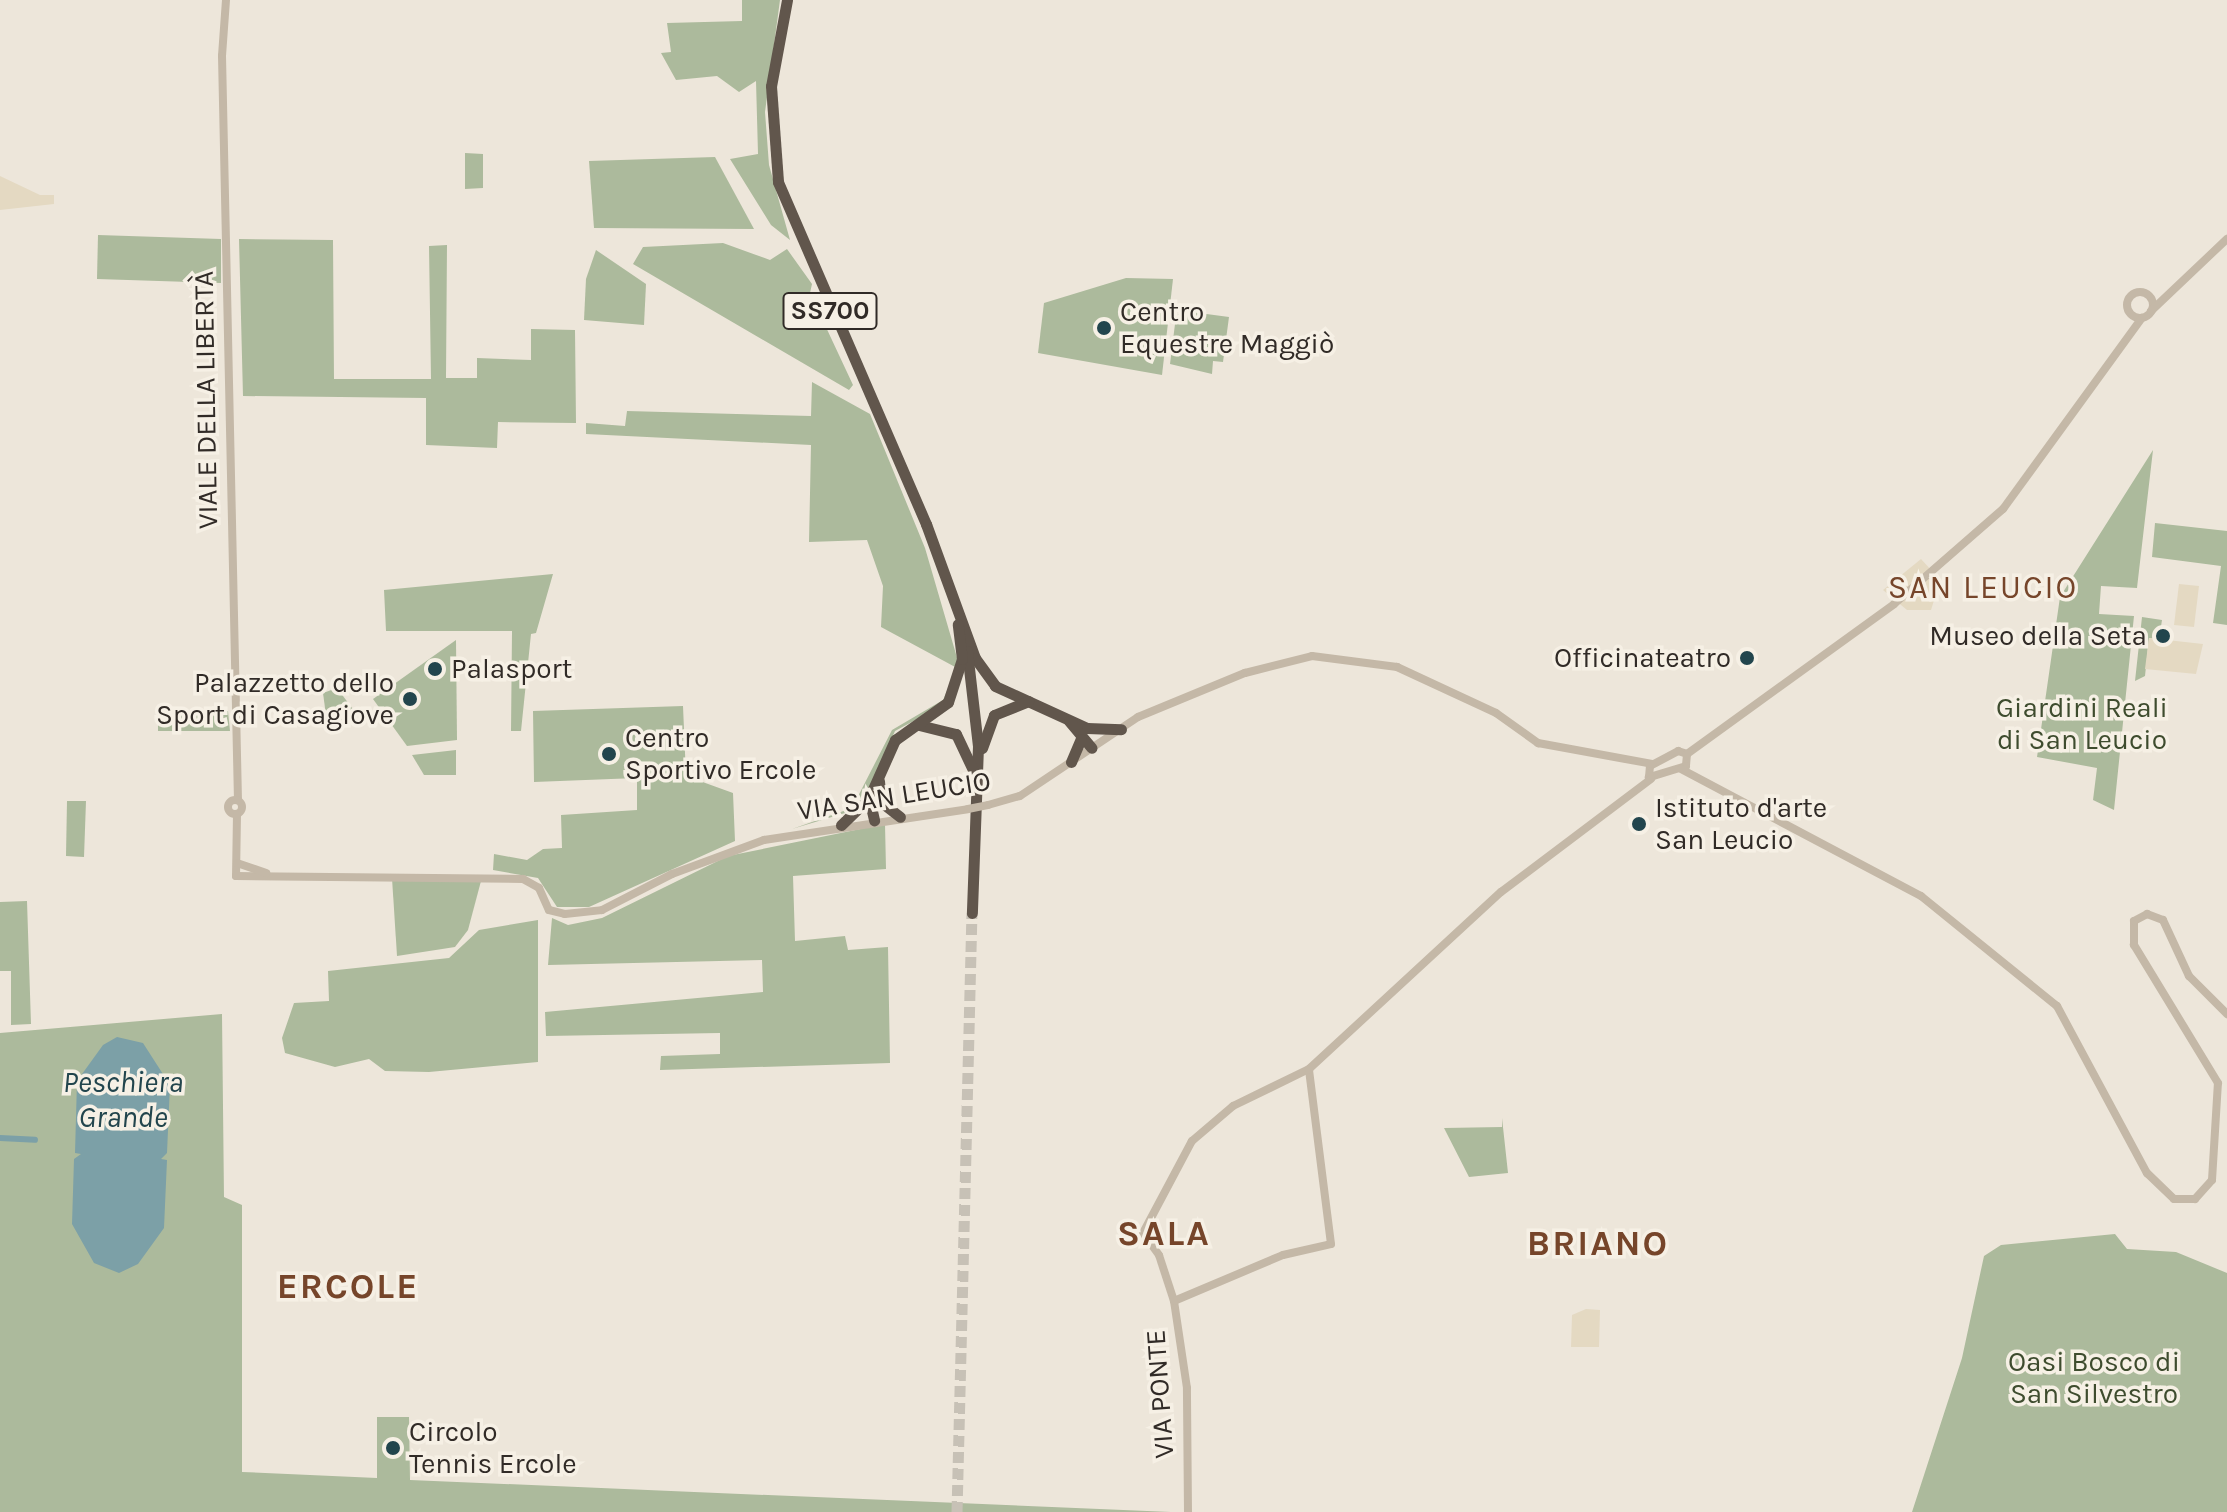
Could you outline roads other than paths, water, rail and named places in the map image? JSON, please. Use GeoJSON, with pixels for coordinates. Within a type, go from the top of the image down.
{"type":"FeatureCollection","features":[{"type":"Feature","properties":{"kind":"highway","name":"SS700"},"geometry":{"type":"LineString","coordinates":[[787,0],[771,86],[778,182],[984,674],[1069,721],[1087,728],[1121,729]]}},
{"type":"Feature","properties":{"kind":"highway","name":"SS700"},"geometry":{"type":"LineString","coordinates":[[841,825],[869,798],[895,740],[939,711],[955,690],[962,659],[957,608]]}},
{"type":"Feature","properties":{"kind":"highway","name":"SS700"},"geometry":{"type":"LineString","coordinates":[[957,608],[973,689],[978,785],[972,913]]}},
{"type":"Feature","properties":{"kind":"highway","name":"SS700"},"geometry":{"type":"LineString","coordinates":[[978,785],[994,715],[1028,701]]}},
{"type":"Feature","properties":{"kind":"highway"},"geometry":{"type":"LineString","coordinates":[[1069,721],[1081,739],[1092,748]]}},
{"type":"Feature","properties":{"kind":"highway","name":"SS700"},"geometry":{"type":"LineString","coordinates":[[914,726],[956,734],[978,785]]}},
{"type":"Feature","properties":{"kind":"highway"},"geometry":{"type":"LineString","coordinates":[[1087,728],[1092,748]]}},
{"type":"Feature","properties":{"kind":"highway"},"geometry":{"type":"LineString","coordinates":[[1071,762],[1081,739]]}},
{"type":"Feature","properties":{"kind":"highway"},"geometry":{"type":"LineString","coordinates":[[874,820],[881,802],[878,781]]}},
{"type":"Feature","properties":{"kind":"highway"},"geometry":{"type":"LineString","coordinates":[[869,798],[874,820]]}},
{"type":"Feature","properties":{"kind":"highway"},"geometry":{"type":"LineString","coordinates":[[881,802],[900,817]]}},
{"type":"Feature","properties":{"kind":"street","name":"VIALE DELLA LIBERTÀ"},"geometry":{"type":"LineString","coordinates":[[226,0],[222,56],[238,800],[236,876],[266,874]]}},
{"type":"Feature","properties":{"kind":"street"},"geometry":{"type":"LineString","coordinates":[[1681,769],[1688,757],[1914,586],[2028,481],[2128,330],[2151,311],[2171,287],[2227,239]]}},
{"type":"Feature","properties":{"kind":"street"},"geometry":{"type":"LineString","coordinates":[[2128,330],[2131,315],[2129,299],[2171,287]]}},
{"type":"Feature","properties":{"kind":"street"},"geometry":{"type":"LineString","coordinates":[[2145,294],[2151,311]]}},
{"type":"Feature","properties":{"kind":"street"},"geometry":{"type":"LineString","coordinates":[[2131,315],[2142,318]]}},
{"type":"Feature","properties":{"kind":"street","name":"VIA SAN LEUCIO"},"geometry":{"type":"LineString","coordinates":[[266,874],[523,879],[539,888],[549,910],[602,910],[739,848],[841,825],[968,809],[1020,796],[1121,729],[1245,673],[1326,656],[1397,667],[1496,713],[1538,743],[1635,764],[1650,772]]}},
{"type":"Feature","properties":{"kind":"street"},"geometry":{"type":"LineString","coordinates":[[1174,1301],[1283,1255],[1331,1244],[1309,1069],[1501,892],[1676,751],[1688,757],[1697,775]]}},
{"type":"Feature","properties":{"kind":"street"},"geometry":{"type":"LineString","coordinates":[[1650,772],[1681,769],[1697,775],[1921,896],[2057,1006],[2147,1173],[2174,1199],[2195,1199],[2212,1180],[2218,1083],[2134,945],[2134,921],[2147,914],[2163,920],[2189,976],[2227,1014]]}},
{"type":"Feature","properties":{"kind":"street"},"geometry":{"type":"LineString","coordinates":[[237,863],[266,874]]}},
{"type":"Feature","properties":{"kind":"street","name":"VIA PONTE"},"geometry":{"type":"LineString","coordinates":[[1188,1512],[1187,1388],[1174,1301],[1159,1255],[1143,1233],[1192,1141],[1233,1106],[1309,1069]]}},
{"type":"Feature","properties":{"kind":"water","name":"Peschiera Grande"},"geometry":{"type":"Polygon","coordinates":[[[117,1037],[143,1043],[170,1085],[167,1153],[161,1159],[167,1160],[164,1228],[138,1264],[119,1273],[94,1263],[72,1224],[74,1159],[81,1154],[75,1153],[77,1081],[103,1045],[117,1037]]]}},
{"type":"Feature","properties":{"kind":"waterway"},"geometry":{"type":"LineString","coordinates":[[0,1138],[35,1140]]}},
{"type":"Feature","properties":{"kind":"tunnel"},"geometry":{"type":"LineString","coordinates":[[957,1512],[972,913]]}},
{"type":"Feature","properties":{"kind":"place","name":"Centro Equestre Maggiò"},"geometry":{"type":"Point","coordinates":[1104,328]}},
{"type":"Feature","properties":{"kind":"place","name":"Museo della Seta"},"geometry":{"type":"Point","coordinates":[2163,636]}},
{"type":"Feature","properties":{"kind":"place","name":"Officinateatro"},"geometry":{"type":"Point","coordinates":[1747,658]}},
{"type":"Feature","properties":{"kind":"place","name":"Palasport"},"geometry":{"type":"Point","coordinates":[435,669]}},
{"type":"Feature","properties":{"kind":"place","name":"Palazzetto dello Sport di Casagiove"},"geometry":{"type":"Point","coordinates":[410,699]}},
{"type":"Feature","properties":{"kind":"place","name":"Centro Sportivo Ercole"},"geometry":{"type":"Point","coordinates":[609,754]}},
{"type":"Feature","properties":{"kind":"place","name":"Istituto d'arte San Leucio"},"geometry":{"type":"Point","coordinates":[1639,824]}},
{"type":"Feature","properties":{"kind":"place","name":"Circolo Tennis Ercole"},"geometry":{"type":"Point","coordinates":[393,1448]}},
{"type":"Feature","properties":{"kind":"district","name":"SAN LEUCIO"},"geometry":{"type":"Point","coordinates":[1983,588]}},
{"type":"Feature","properties":{"kind":"district","name":"SALA"},"geometry":{"type":"Point","coordinates":[1164,1234]}},
{"type":"Feature","properties":{"kind":"district","name":"BRIANO"},"geometry":{"type":"Point","coordinates":[1598,1244]}},
{"type":"Feature","properties":{"kind":"district","name":"ERCOLE"},"geometry":{"type":"Point","coordinates":[348,1287]}},
{"type":"Feature","properties":{"kind":"park label","name":"Giardini Reali di San Leucio"},"geometry":{"type":"Point","coordinates":[2082,724]}},
{"type":"Feature","properties":{"kind":"park label","name":"Oasi Bosco di San Silvestro"},"geometry":{"type":"Point","coordinates":[2094,1378]}}]}
